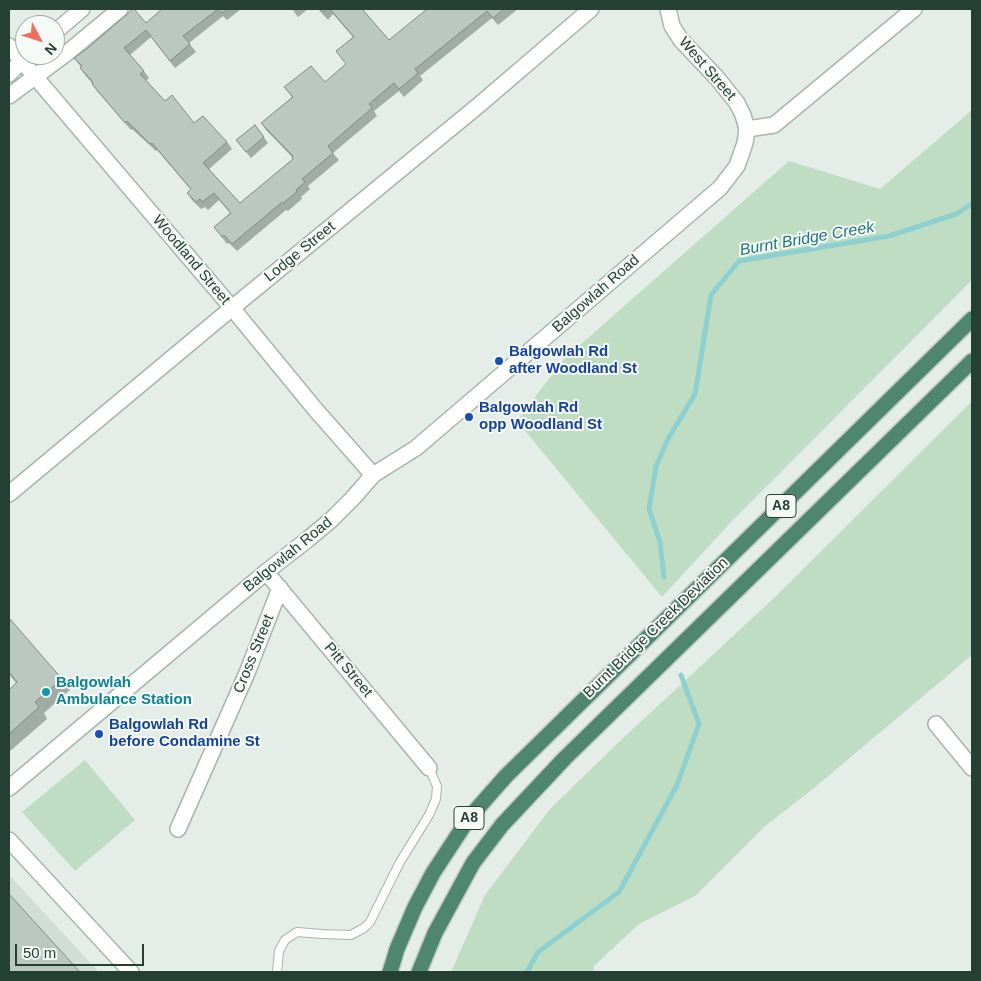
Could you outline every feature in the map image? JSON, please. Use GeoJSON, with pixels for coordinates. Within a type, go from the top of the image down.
{"type":"FeatureCollection","features":[{"type":"Feature","properties":{"kind":"highway","name":"Burnt Bridge Creek Deviation"},"geometry":{"type":"LineString","coordinates":[[390,972],[397,949],[433,873],[469,818],[506,776],[972,319]]}},
{"type":"Feature","properties":{"kind":"highway","name":"Burnt Bridge Creek Deviation"},"geometry":{"type":"LineString","coordinates":[[419,972],[435,933],[472,863],[502,825],[565,758],[972,361]]}},
{"type":"Feature","properties":{"kind":"street"},"geometry":{"type":"LineString","coordinates":[[65,23],[82,9]]}},
{"type":"Feature","properties":{"kind":"street"},"geometry":{"type":"LineString","coordinates":[[9,96],[67,53],[120,9]]}},
{"type":"Feature","properties":{"kind":"street","name":"Lodge Street"},"geometry":{"type":"LineString","coordinates":[[9,494],[479,105],[592,9]]}},
{"type":"Feature","properties":{"kind":"street","name":"West Street"},"geometry":{"type":"LineString","coordinates":[[668,9],[672,26],[681,40],[717,78],[737,103],[747,129]]}},
{"type":"Feature","properties":{"kind":"street"},"geometry":{"type":"LineString","coordinates":[[747,129],[774,125],[914,9]]}},
{"type":"Feature","properties":{"kind":"street"},"geometry":{"type":"LineString","coordinates":[[9,74],[18,65]]}},
{"type":"Feature","properties":{"kind":"street","name":"Woodland Street"},"geometry":{"type":"LineString","coordinates":[[29,65],[35,76],[373,474]]}},
{"type":"Feature","properties":{"kind":"street","name":"Balgowlah Road"},"geometry":{"type":"LineString","coordinates":[[9,788],[266,572],[331,520],[373,474],[416,448],[720,188],[737,166],[745,143],[747,129]]}},
{"type":"Feature","properties":{"kind":"street","name":"Pitt Street"},"geometry":{"type":"LineString","coordinates":[[266,572],[429,768]]}},
{"type":"Feature","properties":{"kind":"street","name":"Cross Street"},"geometry":{"type":"LineString","coordinates":[[178,829],[247,673],[280,588]]}},
{"type":"Feature","properties":{"kind":"street"},"geometry":{"type":"LineString","coordinates":[[936,724],[972,768]]}},
{"type":"Feature","properties":{"kind":"street"},"geometry":{"type":"LineString","coordinates":[[9,840],[131,972]]}},
{"type":"Feature","properties":{"kind":"lane"},"geometry":{"type":"LineString","coordinates":[[277,972],[279,951],[285,940],[297,932],[351,935],[364,928],[370,922],[400,862],[429,815],[436,798],[437,786],[429,768]]}},
{"type":"Feature","properties":{"kind":"shaded area"},"geometry":{"type":"Polygon","coordinates":[[[9,875],[99,972],[9,972],[9,875]]]}},
{"type":"Feature","properties":{"kind":"green space"},"geometry":{"type":"Polygon","coordinates":[[[972,110],[972,280],[731,522],[662,597],[517,421],[564,359],[789,161],[880,189],[972,110]]]}},
{"type":"Feature","properties":{"kind":"green space"},"geometry":{"type":"Polygon","coordinates":[[[972,401],[972,655],[814,788],[764,827],[695,896],[639,924],[594,966],[594,972],[451,972],[485,895],[550,809],[620,741],[774,598],[972,401]]]}},
{"type":"Feature","properties":{"kind":"green space"},"geometry":{"type":"Polygon","coordinates":[[[85,760],[135,820],[75,871],[22,812],[85,760]]]}},
{"type":"Feature","properties":{"kind":"building"},"geometry":{"type":"Polygon","coordinates":[[[133,9],[146,23],[162,9],[218,9],[183,36],[190,44],[170,61],[146,30],[124,48],[144,71],[140,74],[165,101],[172,95],[194,123],[203,116],[227,142],[203,163],[240,203],[293,159],[293,156],[261,123],[293,97],[284,87],[311,66],[325,82],[346,64],[336,51],[354,37],[330,9],[362,9],[389,40],[427,9],[504,9],[493,18],[487,11],[415,69],[418,73],[399,89],[394,83],[369,104],[372,108],[328,146],[333,153],[302,179],[305,182],[296,190],[297,192],[232,244],[224,235],[222,237],[214,227],[231,213],[214,193],[202,202],[200,199],[196,202],[187,193],[191,189],[152,143],[150,144],[127,121],[125,123],[92,84],[93,82],[80,68],[82,66],[74,58],[133,9]]]}},
{"type":"Feature","properties":{"kind":"building"},"geometry":{"type":"Polygon","coordinates":[[[218,9],[227,9],[222,13],[218,9]]]}},
{"type":"Feature","properties":{"kind":"building"},"geometry":{"type":"Polygon","coordinates":[[[255,125],[264,137],[246,152],[236,140],[255,125]]]}},
{"type":"Feature","properties":{"kind":"building","name":"Balgowlah Ambulance Station"},"geometry":{"type":"Polygon","coordinates":[[[11,620],[62,679],[35,702],[39,707],[9,734],[9,690],[17,682],[9,672],[9,622],[11,620]]]}},
{"type":"Feature","properties":{"kind":"building"},"geometry":{"type":"Polygon","coordinates":[[[9,894],[80,972],[9,972],[9,894]]]}},
{"type":"Feature","properties":{"kind":"waterway","name":"Burnt Bridge Creek"},"geometry":{"type":"LineString","coordinates":[[664,577],[660,542],[649,509],[656,466],[668,439],[695,394],[711,295],[739,261],[889,236],[956,214],[972,204]]}},
{"type":"Feature","properties":{"kind":"waterway","name":"Burnt Bridge Creek"},"geometry":{"type":"LineString","coordinates":[[527,972],[538,952],[619,892],[677,785],[699,724],[681,675]]}},
{"type":"Feature","properties":{"kind":"place","name":"Balgowlah Rd after Woodland St"},"geometry":{"type":"Point","coordinates":[499,361]}},
{"type":"Feature","properties":{"kind":"place","name":"Balgowlah Rd opp Woodland St"},"geometry":{"type":"Point","coordinates":[469,417]}},
{"type":"Feature","properties":{"kind":"place","name":"Balgowlah Ambulance Station"},"geometry":{"type":"Point","coordinates":[46,692]}},
{"type":"Feature","properties":{"kind":"place","name":"Balgowlah Rd before Condamine St"},"geometry":{"type":"Point","coordinates":[99,734]}}]}
